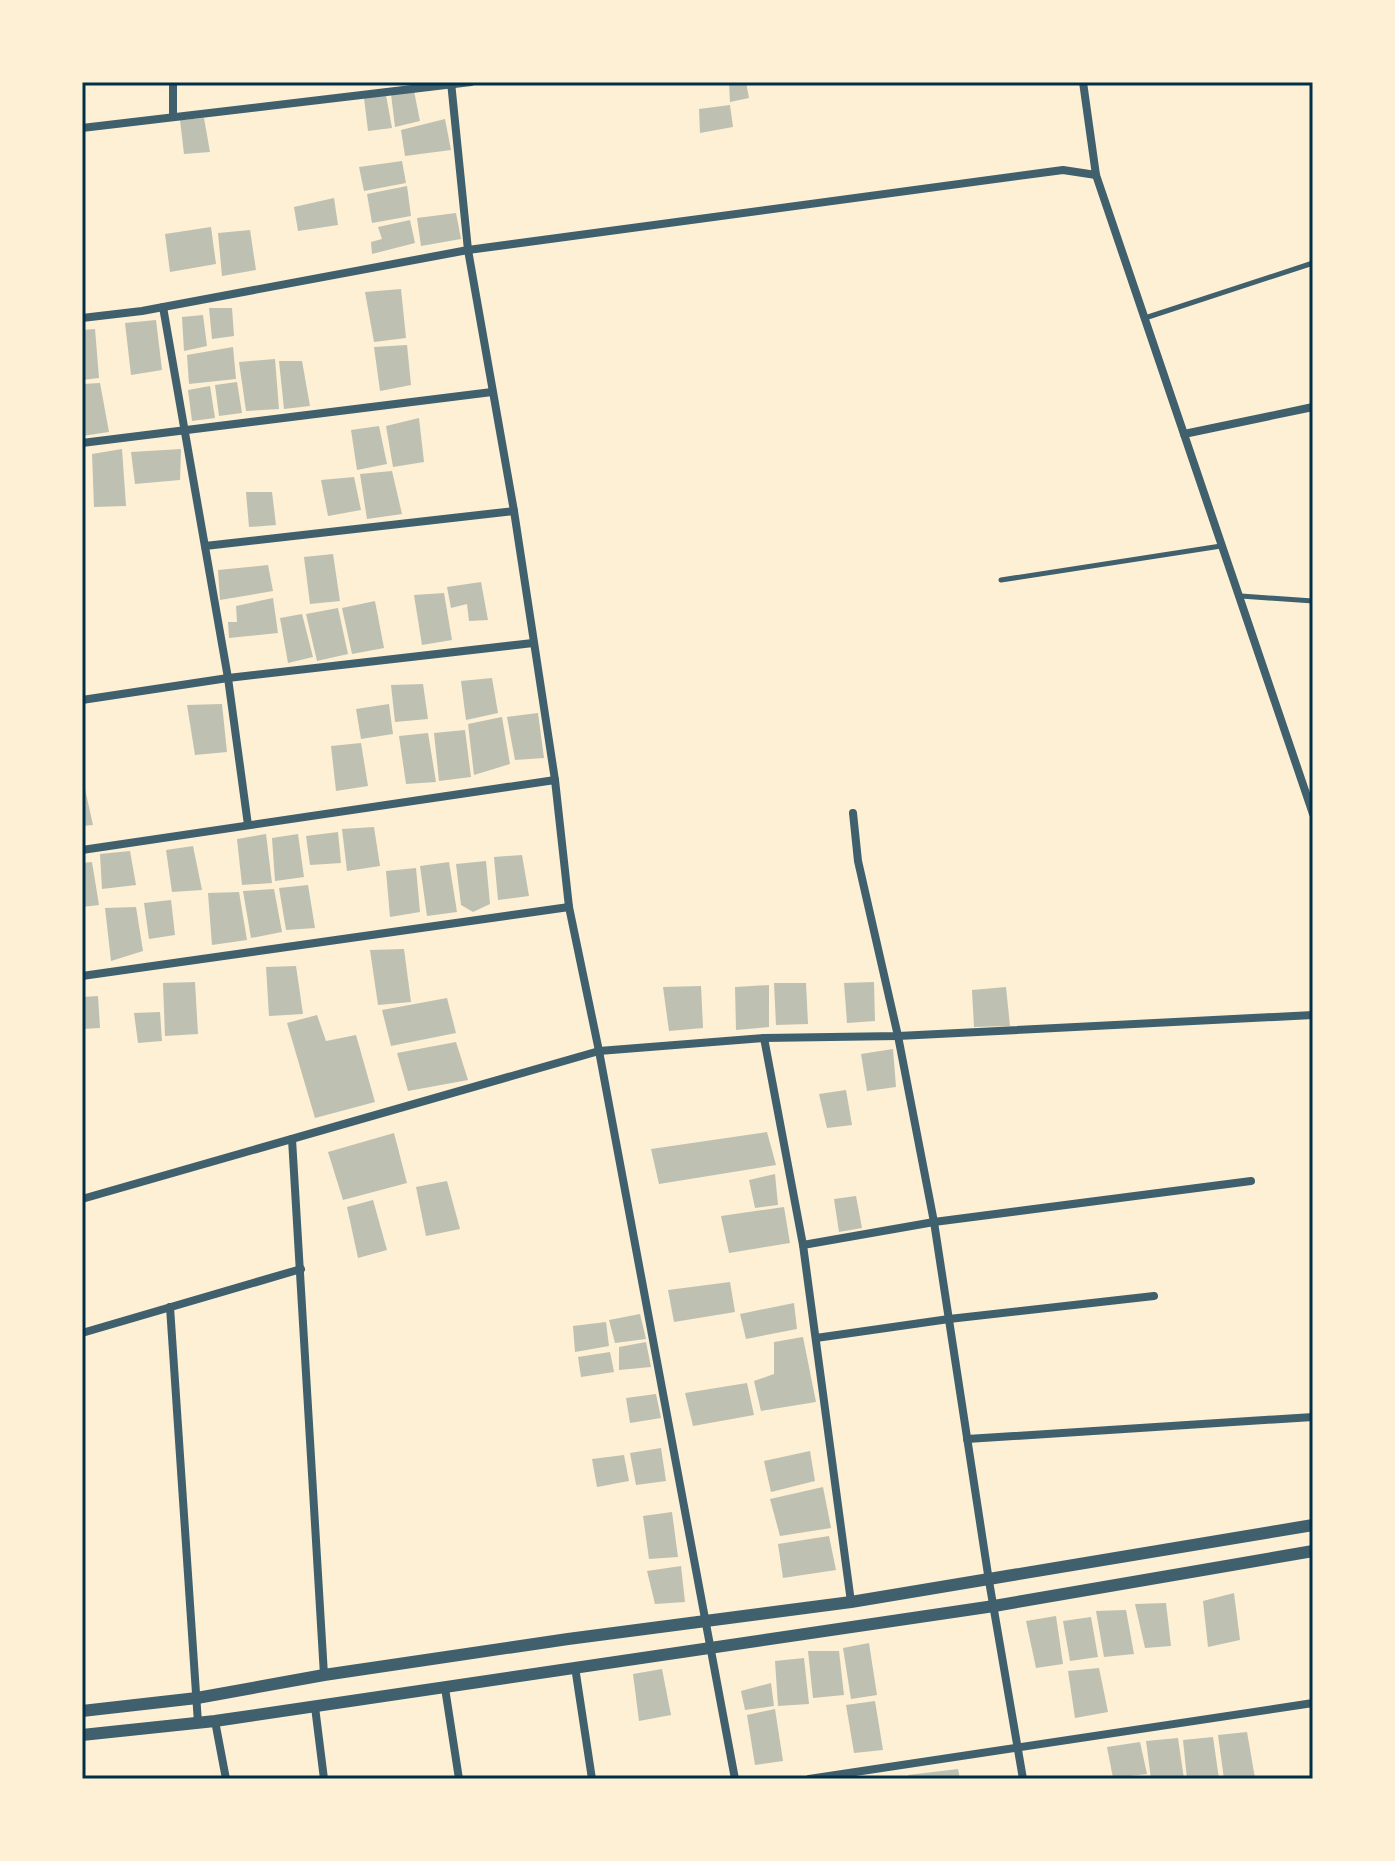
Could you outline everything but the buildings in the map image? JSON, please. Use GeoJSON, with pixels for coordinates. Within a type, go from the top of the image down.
{"type":"FeatureCollection","features":[{"type":"Feature","properties":{"kind":"street"},"geometry":{"type":"LineString","coordinates":[[173,82],[173,116]]}},
{"type":"Feature","properties":{"kind":"street"},"geometry":{"type":"LineString","coordinates":[[82,128],[471,82]]}},
{"type":"Feature","properties":{"kind":"street"},"geometry":{"type":"LineString","coordinates":[[1083,82],[1096,175],[1313,814]]}},
{"type":"Feature","properties":{"kind":"street"},"geometry":{"type":"LineString","coordinates":[[452,83],[468,250],[514,511],[555,780],[569,907],[599,1051],[735,1779]]}},
{"type":"Feature","properties":{"kind":"street"},"geometry":{"type":"LineString","coordinates":[[82,318],[163,307],[468,250],[1063,170],[1096,175]]}},
{"type":"Feature","properties":{"kind":"street"},"geometry":{"type":"LineString","coordinates":[[163,307],[228,678],[248,825]]}},
{"type":"Feature","properties":{"kind":"street"},"geometry":{"type":"LineString","coordinates":[[82,443],[492,392]]}},
{"type":"Feature","properties":{"kind":"street"},"geometry":{"type":"LineString","coordinates":[[1184,434],[1313,407]]}},
{"type":"Feature","properties":{"kind":"street"},"geometry":{"type":"LineString","coordinates":[[205,546],[514,511]]}},
{"type":"Feature","properties":{"kind":"street"},"geometry":{"type":"LineString","coordinates":[[82,700],[228,678],[533,643]]}},
{"type":"Feature","properties":{"kind":"street"},"geometry":{"type":"LineString","coordinates":[[82,850],[555,780]]}},
{"type":"Feature","properties":{"kind":"street"},"geometry":{"type":"LineString","coordinates":[[853,813],[858,861],[898,1036],[934,1222],[1023,1779]]}},
{"type":"Feature","properties":{"kind":"street"},"geometry":{"type":"LineString","coordinates":[[82,976],[569,907]]}},
{"type":"Feature","properties":{"kind":"street"},"geometry":{"type":"LineString","coordinates":[[82,1199],[599,1051],[764,1038],[898,1036],[1313,1015]]}},
{"type":"Feature","properties":{"kind":"street"},"geometry":{"type":"LineString","coordinates":[[764,1038],[803,1245],[851,1602]]}},
{"type":"Feature","properties":{"kind":"street"},"geometry":{"type":"LineString","coordinates":[[292,1139],[324,1675]]}},
{"type":"Feature","properties":{"kind":"street"},"geometry":{"type":"LineString","coordinates":[[803,1245],[934,1222],[1251,1181]]}},
{"type":"Feature","properties":{"kind":"street"},"geometry":{"type":"LineString","coordinates":[[82,1333],[301,1269]]}},
{"type":"Feature","properties":{"kind":"street"},"geometry":{"type":"LineString","coordinates":[[816,1338],[949,1319],[1154,1296]]}},
{"type":"Feature","properties":{"kind":"street"},"geometry":{"type":"LineString","coordinates":[[170,1307],[198,1723]]}},
{"type":"Feature","properties":{"kind":"street"},"geometry":{"type":"LineString","coordinates":[[967,1439],[1313,1417]]}},
{"type":"Feature","properties":{"kind":"street"},"geometry":{"type":"LineString","coordinates":[[82,1711],[197,1698],[324,1675],[851,1602],[1313,1525]]}},
{"type":"Feature","properties":{"kind":"street"},"geometry":{"type":"LineString","coordinates":[[82,1735],[315,1707],[994,1606],[1313,1551]]}},
{"type":"Feature","properties":{"kind":"street"},"geometry":{"type":"LineString","coordinates":[[575,1667],[592,1779]]}},
{"type":"Feature","properties":{"kind":"street"},"geometry":{"type":"LineString","coordinates":[[445,1688],[459,1779]]}},
{"type":"Feature","properties":{"kind":"street"},"geometry":{"type":"LineString","coordinates":[[809,1779],[878,1774],[1018,1746],[1313,1703]]}},
{"type":"Feature","properties":{"kind":"street"},"geometry":{"type":"LineString","coordinates":[[315,1707],[324,1779]]}},
{"type":"Feature","properties":{"kind":"street"},"geometry":{"type":"LineString","coordinates":[[215,1721],[226,1779]]}},
{"type":"Feature","properties":{"kind":"lane"},"geometry":{"type":"LineString","coordinates":[[1145,318],[1313,263]]}},
{"type":"Feature","properties":{"kind":"lane"},"geometry":{"type":"LineString","coordinates":[[1001,580],[1222,546]]}},
{"type":"Feature","properties":{"kind":"lane"},"geometry":{"type":"LineString","coordinates":[[1241,596],[1313,601]]}}]}
